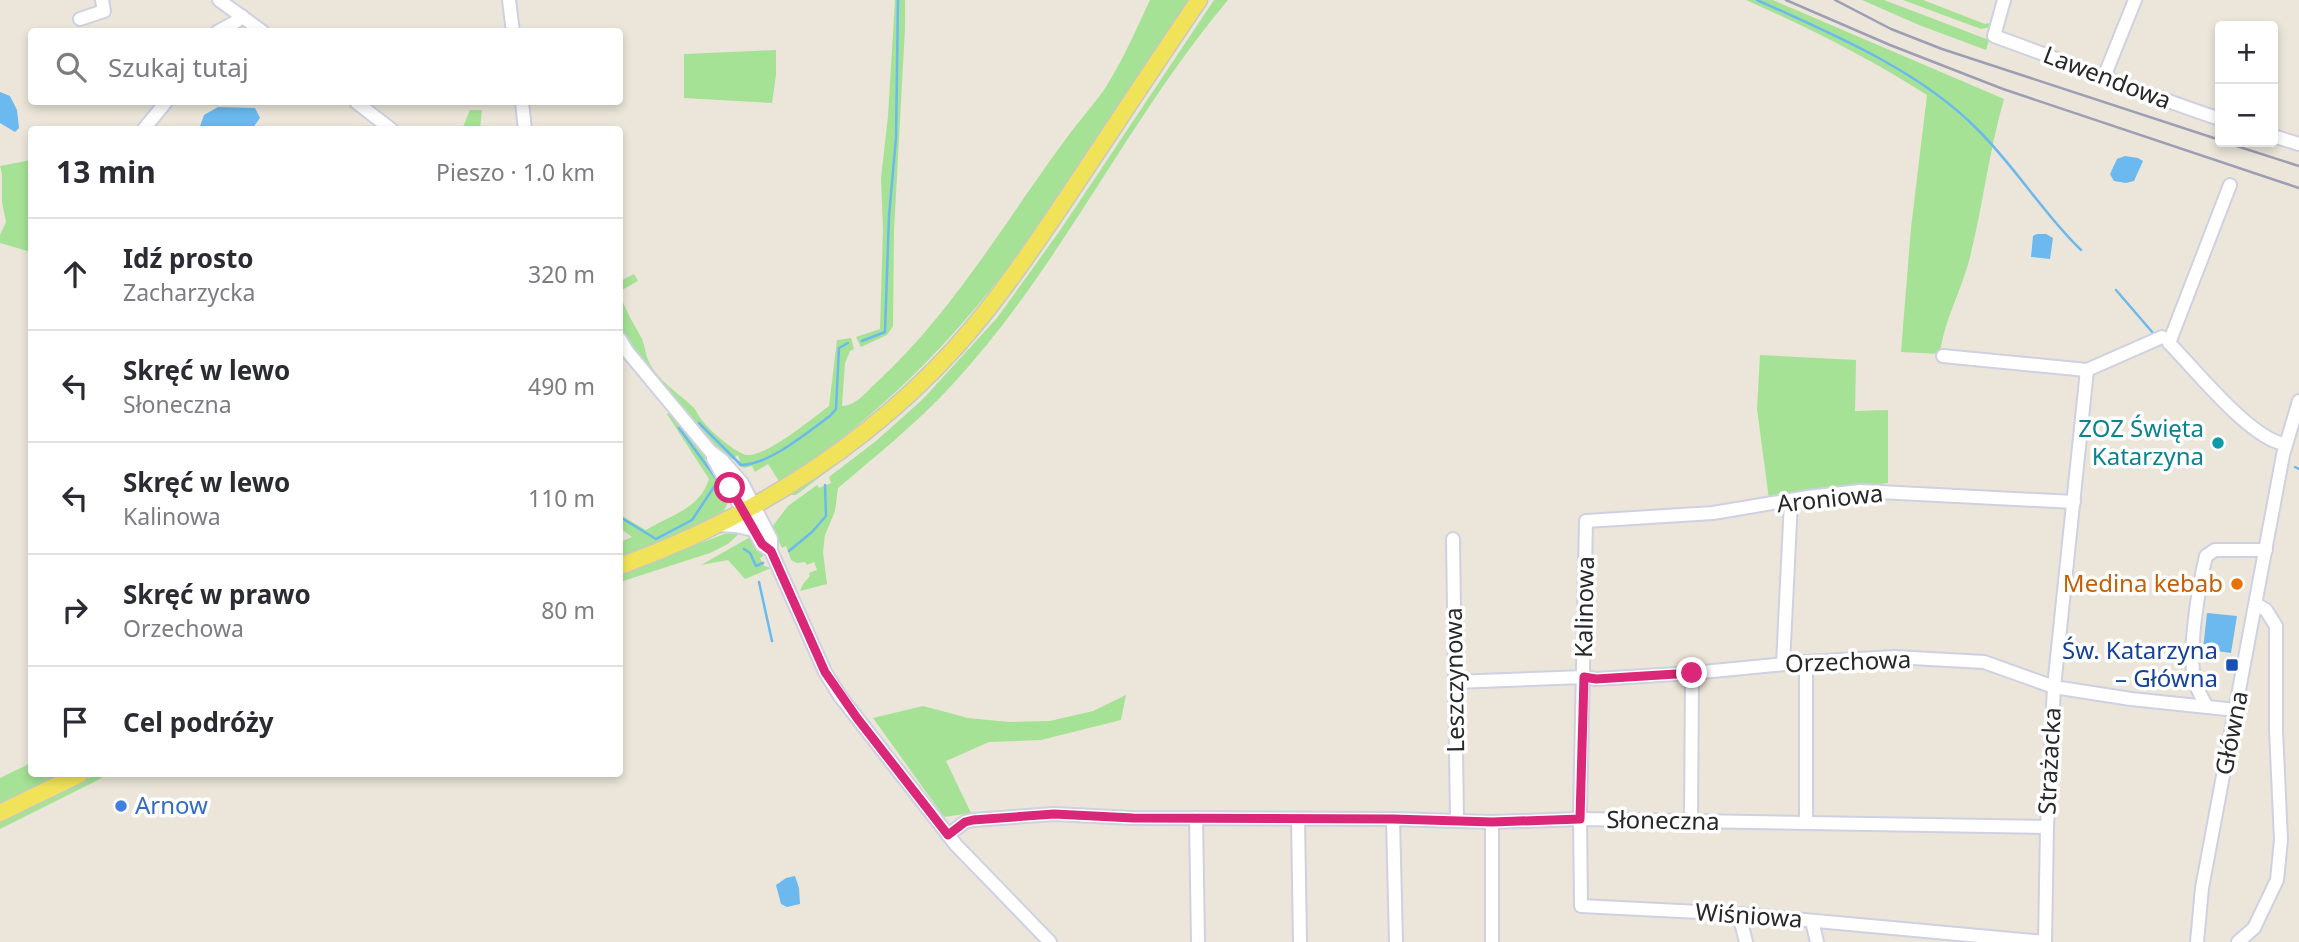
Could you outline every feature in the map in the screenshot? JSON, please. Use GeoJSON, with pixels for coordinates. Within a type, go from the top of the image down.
{"type":"FeatureCollection","features":[{"type":"Feature","properties":{"kind":"main road"},"geometry":{"type":"LineString","coordinates":[[623,565],[716,526],[775,494],[822,464],[873,426],[918,386],[968,333],[1030,252],[1199,0]]}},
{"type":"Feature","properties":{"kind":"main road"},"geometry":{"type":"LineString","coordinates":[[0,813],[74,777]]}},
{"type":"Feature","properties":{"kind":"street"},"geometry":{"type":"LineString","coordinates":[[80,19],[104,11],[102,0]]}},
{"type":"Feature","properties":{"kind":"street"},"geometry":{"type":"LineString","coordinates":[[219,0],[258,28]]}},
{"type":"Feature","properties":{"kind":"street"},"geometry":{"type":"LineString","coordinates":[[509,0],[512,28]]}},
{"type":"Feature","properties":{"kind":"street","name":"Lawendowa"},"geometry":{"type":"LineString","coordinates":[[2004,0],[1994,36],[2215,117]]}},
{"type":"Feature","properties":{"kind":"street"},"geometry":{"type":"LineString","coordinates":[[2104,77],[2135,0]]}},
{"type":"Feature","properties":{"kind":"street"},"geometry":{"type":"LineString","coordinates":[[225,28],[242,16]]}},
{"type":"Feature","properties":{"kind":"street"},"geometry":{"type":"LineString","coordinates":[[146,126],[164,105]]}},
{"type":"Feature","properties":{"kind":"street"},"geometry":{"type":"LineString","coordinates":[[360,105],[387,126]]}},
{"type":"Feature","properties":{"kind":"street"},"geometry":{"type":"LineString","coordinates":[[522,105],[525,126]]}},
{"type":"Feature","properties":{"kind":"street"},"geometry":{"type":"LineString","coordinates":[[2278,138],[2299,144]]}},
{"type":"Feature","properties":{"kind":"street"},"geometry":{"type":"LineString","coordinates":[[2230,185],[2169,343],[2253,428],[2272,442],[2285,444]]}},
{"type":"Feature","properties":{"kind":"street"},"geometry":{"type":"LineString","coordinates":[[1943,356],[2087,370],[2162,337]]}},
{"type":"Feature","properties":{"kind":"street"},"geometry":{"type":"LineString","coordinates":[[623,345],[710,451],[732,491],[771,539],[771,551],[825,672],[851,710],[948,835],[1050,942]]}},
{"type":"Feature","properties":{"kind":"street","name":"Strażacka"},"geometry":{"type":"LineString","coordinates":[[2045,942],[2054,687],[2087,370]]}},
{"type":"Feature","properties":{"kind":"street","name":"Główna"},"geometry":{"type":"LineString","coordinates":[[2197,942],[2202,888],[2285,444],[2299,401]]}},
{"type":"Feature","properties":{"kind":"street"},"geometry":{"type":"LineString","coordinates":[[710,451],[740,480],[762,492],[775,494]]}},
{"type":"Feature","properties":{"kind":"street"},"geometry":{"type":"LineString","coordinates":[[740,480],[754,530],[762,544],[771,551]]}},
{"type":"Feature","properties":{"kind":"street"},"geometry":{"type":"LineString","coordinates":[[716,526],[730,507],[732,491]]}},
{"type":"Feature","properties":{"kind":"street","name":"Aroniowa"},"geometry":{"type":"LineString","coordinates":[[1586,521],[1713,513],[1860,491],[2074,502]]}},
{"type":"Feature","properties":{"kind":"street"},"geometry":{"type":"LineString","coordinates":[[1783,664],[1791,501]]}},
{"type":"Feature","properties":{"kind":"street","name":"Kalinowa"},"geometry":{"type":"LineString","coordinates":[[1580,819],[1586,521]]}},
{"type":"Feature","properties":{"kind":"street"},"geometry":{"type":"LineString","coordinates":[[716,526],[754,530]]}},
{"type":"Feature","properties":{"kind":"street","name":"Leszczynowa"},"geometry":{"type":"LineString","coordinates":[[1453,539],[1457,820]]}},
{"type":"Feature","properties":{"kind":"street"},"geometry":{"type":"LineString","coordinates":[[2207,707],[2194,681],[2193,657],[2195,617],[2206,556],[2214,550],[2266,550]]}},
{"type":"Feature","properties":{"kind":"street"},"geometry":{"type":"LineString","coordinates":[[2238,942],[2253,928],[2277,880],[2280,852],[2276,626],[2266,610],[2256,604]]}},
{"type":"Feature","properties":{"kind":"street","name":"Orzechowa"},"geometry":{"type":"LineString","coordinates":[[1455,682],[1584,677],[1596,679],[1895,657],[1984,662],[2054,687],[2131,699],[2236,710]]}},
{"type":"Feature","properties":{"kind":"street"},"geometry":{"type":"LineString","coordinates":[[1806,662],[1806,822]]}},
{"type":"Feature","properties":{"kind":"street"},"geometry":{"type":"LineString","coordinates":[[1691,822],[1692,673]]}},
{"type":"Feature","properties":{"kind":"street","name":"Słoneczna"},"geometry":{"type":"LineString","coordinates":[[948,835],[965,822],[973,820],[1042,814],[1298,820],[1492,822],[1580,819],[2047,827]]}},
{"type":"Feature","properties":{"kind":"street"},"geometry":{"type":"LineString","coordinates":[[1196,818],[1198,942]]}},
{"type":"Feature","properties":{"kind":"street"},"geometry":{"type":"LineString","coordinates":[[1393,819],[1396,942]]}},
{"type":"Feature","properties":{"kind":"street","name":"Wiśniowa"},"geometry":{"type":"LineString","coordinates":[[1580,819],[1581,906],[1739,914],[2045,942]]}},
{"type":"Feature","properties":{"kind":"street"},"geometry":{"type":"LineString","coordinates":[[1298,820],[1300,942]]}},
{"type":"Feature","properties":{"kind":"street"},"geometry":{"type":"LineString","coordinates":[[1492,822],[1492,942]]}},
{"type":"Feature","properties":{"kind":"street"},"geometry":{"type":"LineString","coordinates":[[1739,914],[1746,942]]}},
{"type":"Feature","properties":{"kind":"street"},"geometry":{"type":"LineString","coordinates":[[1812,920],[1817,942]]}},
{"type":"Feature","properties":{"kind":"green space"},"geometry":{"type":"Polygon","coordinates":[[[895,0],[905,0],[905,28],[894,231],[893,326],[887,335],[861,347],[856,337],[880,329],[883,229],[881,178],[888,116],[895,0]]]}},
{"type":"Feature","properties":{"kind":"green space"},"geometry":{"type":"Polygon","coordinates":[[[1150,0],[1191,0],[1058,200],[1011,264],[961,325],[906,382],[846,435],[779,481],[768,464],[755,472],[752,466],[744,468],[738,465],[738,455],[730,461],[667,394],[623,336],[623,300],[642,339],[648,360],[662,380],[693,407],[709,429],[742,453],[755,454],[766,450],[829,406],[837,340],[851,338],[854,349],[850,351],[845,363],[842,406],[861,398],[904,356],[954,297],[1065,140],[1104,90],[1150,0]]]}},
{"type":"Feature","properties":{"kind":"green space"},"geometry":{"type":"Polygon","coordinates":[[[1206,0],[1044,245],[984,327],[959,356],[869,440],[796,495],[787,495],[862,444],[930,383],[1206,0]]]}},
{"type":"Feature","properties":{"kind":"green space"},"geometry":{"type":"Polygon","coordinates":[[[1214,0],[1228,0],[1157,95],[1060,244],[990,340],[925,412],[838,488],[835,511],[825,535],[823,552],[827,584],[800,591],[810,576],[809,573],[817,570],[814,562],[807,565],[805,562],[797,563],[791,560],[786,546],[782,548],[772,527],[788,506],[817,485],[819,488],[831,483],[829,477],[876,441],[923,399],[997,318],[1061,229],[1214,0]]]}},
{"type":"Feature","properties":{"kind":"green space"},"geometry":{"type":"Polygon","coordinates":[[[1746,0],[1773,0],[2004,99],[1970,257],[1945,329],[1940,354],[1901,352],[1911,228],[1927,95],[1838,44],[1746,0]]]}},
{"type":"Feature","properties":{"kind":"green space"},"geometry":{"type":"Polygon","coordinates":[[[1862,0],[1884,0],[1989,40],[1986,50],[1919,25],[1862,0]]]}},
{"type":"Feature","properties":{"kind":"green space"},"geometry":{"type":"Polygon","coordinates":[[[1903,0],[1923,0],[1985,24],[1990,23],[1990,27],[1981,29],[1903,0]]]}},
{"type":"Feature","properties":{"kind":"green space"},"geometry":{"type":"Polygon","coordinates":[[[776,50],[772,103],[684,98],[684,54],[776,50]]]}},
{"type":"Feature","properties":{"kind":"green space"},"geometry":{"type":"Polygon","coordinates":[[[470,110],[482,110],[480,126],[463,126],[470,110]]]}},
{"type":"Feature","properties":{"kind":"green space"},"geometry":{"type":"Polygon","coordinates":[[[28,161],[28,251],[0,243],[0,235],[6,222],[0,166],[28,161]]]}},
{"type":"Feature","properties":{"kind":"green space"},"geometry":{"type":"Polygon","coordinates":[[[634,274],[638,281],[623,289],[623,280],[634,274]]]}},
{"type":"Feature","properties":{"kind":"green space"},"geometry":{"type":"Polygon","coordinates":[[[1760,355],[1856,360],[1855,411],[1888,410],[1888,483],[1769,499],[1757,409],[1760,355]]]}},
{"type":"Feature","properties":{"kind":"green space"},"geometry":{"type":"Polygon","coordinates":[[[671,411],[706,454],[730,499],[721,516],[623,556],[623,541],[632,537],[623,530],[623,517],[646,530],[691,505],[709,479],[667,414],[671,411]]]}},
{"type":"Feature","properties":{"kind":"green space"},"geometry":{"type":"Polygon","coordinates":[[[742,531],[728,544],[710,553],[623,581],[623,573],[724,534],[742,531]]]}},
{"type":"Feature","properties":{"kind":"green space"},"geometry":{"type":"Polygon","coordinates":[[[752,536],[765,555],[760,558],[764,566],[771,568],[745,579],[728,560],[701,565],[752,536]]]}},
{"type":"Feature","properties":{"kind":"green space"},"geometry":{"type":"Polygon","coordinates":[[[1126,695],[1121,720],[1041,740],[989,742],[946,761],[971,813],[944,817],[873,718],[923,706],[968,718],[1009,722],[1050,721],[1093,711],[1126,695]]]}},
{"type":"Feature","properties":{"kind":"green space"},"geometry":{"type":"Polygon","coordinates":[[[28,764],[28,777],[62,777],[0,807],[0,778],[28,764]]]}},
{"type":"Feature","properties":{"kind":"green space"},"geometry":{"type":"Polygon","coordinates":[[[91,777],[102,778],[0,829],[0,821],[91,777]]]}},
{"type":"Feature","properties":{"kind":"water"},"geometry":{"type":"Polygon","coordinates":[[[0,92],[10,96],[17,110],[19,128],[15,132],[0,123],[0,92]]]}},
{"type":"Feature","properties":{"kind":"water"},"geometry":{"type":"Polygon","coordinates":[[[218,107],[255,108],[260,118],[254,126],[200,126],[204,115],[218,107]]]}},
{"type":"Feature","properties":{"kind":"water"},"geometry":{"type":"Polygon","coordinates":[[[2125,156],[2143,161],[2134,181],[2114,181],[2110,174],[2117,159],[2125,156]]]}},
{"type":"Feature","properties":{"kind":"water"},"geometry":{"type":"Polygon","coordinates":[[[2046,234],[2053,238],[2050,259],[2031,257],[2033,236],[2046,234]]]}},
{"type":"Feature","properties":{"kind":"water"},"geometry":{"type":"Polygon","coordinates":[[[2207,613],[2237,616],[2231,653],[2203,649],[2207,613]]]}},
{"type":"Feature","properties":{"kind":"water"},"geometry":{"type":"Polygon","coordinates":[[[795,876],[800,904],[787,907],[781,904],[776,885],[795,876]]]}},
{"type":"Feature","properties":{"kind":"waterway"},"geometry":{"type":"LineString","coordinates":[[862,341],[885,332],[889,216],[896,138],[898,0]]}},
{"type":"Feature","properties":{"kind":"waterway"},"geometry":{"type":"LineString","coordinates":[[1757,0],[1873,55],[1902,71],[1954,108],[1991,143],[2054,222],[2081,250]]}},
{"type":"Feature","properties":{"kind":"waterway"},"geometry":{"type":"LineString","coordinates":[[2116,290],[2153,333]]}},
{"type":"Feature","properties":{"kind":"waterway"},"geometry":{"type":"LineString","coordinates":[[699,423],[741,465],[752,464],[776,454],[836,409],[839,348],[848,343]]}},
{"type":"Feature","properties":{"kind":"waterway"},"geometry":{"type":"LineString","coordinates":[[623,519],[656,539],[692,520],[718,481],[679,428]]}},
{"type":"Feature","properties":{"kind":"waterway"},"geometry":{"type":"LineString","coordinates":[[2295,467],[2299,469]]}},
{"type":"Feature","properties":{"kind":"waterway"},"geometry":{"type":"LineString","coordinates":[[789,551],[826,516],[825,485]]}},
{"type":"Feature","properties":{"kind":"waterway"},"geometry":{"type":"LineString","coordinates":[[744,549],[750,553],[756,566],[763,563]]}},
{"type":"Feature","properties":{"kind":"waterway"},"geometry":{"type":"LineString","coordinates":[[759,582],[772,641]]}},
{"type":"Feature","properties":{"kind":"railway"},"geometry":{"type":"LineString","coordinates":[[1786,0],[1890,45],[2003,89],[2299,188]]}},
{"type":"Feature","properties":{"kind":"railway"},"geometry":{"type":"LineString","coordinates":[[1835,0],[1891,29],[1942,49],[2215,138]]}},
{"type":"Feature","properties":{"kind":"railway"},"geometry":{"type":"LineString","coordinates":[[2240,147],[2299,166]]}},
{"type":"Feature","properties":{"kind":"place","name":"ZOZ Święta Katarzyna"},"geometry":{"type":"Point","coordinates":[2218,443]}},
{"type":"Feature","properties":{"kind":"place","name":"Medina kebab"},"geometry":{"type":"Point","coordinates":[2237,584]}},
{"type":"Feature","properties":{"kind":"place","name":"Św. Katarzyna – Główna"},"geometry":{"type":"Point","coordinates":[2232,665]}},
{"type":"Feature","properties":{"kind":"place","name":"Arnow"},"geometry":{"type":"Point","coordinates":[121,806]}},
{"type":"Feature","properties":{"kind":"route"},"geometry":{"type":"LineString","coordinates":[[730,488],[762,544],[771,551],[825,672],[857,718],[948,835],[965,822],[973,820],[1054,814],[1133,818],[1492,822],[1580,819],[1584,677],[1596,679],[1692,673]]}}]}
